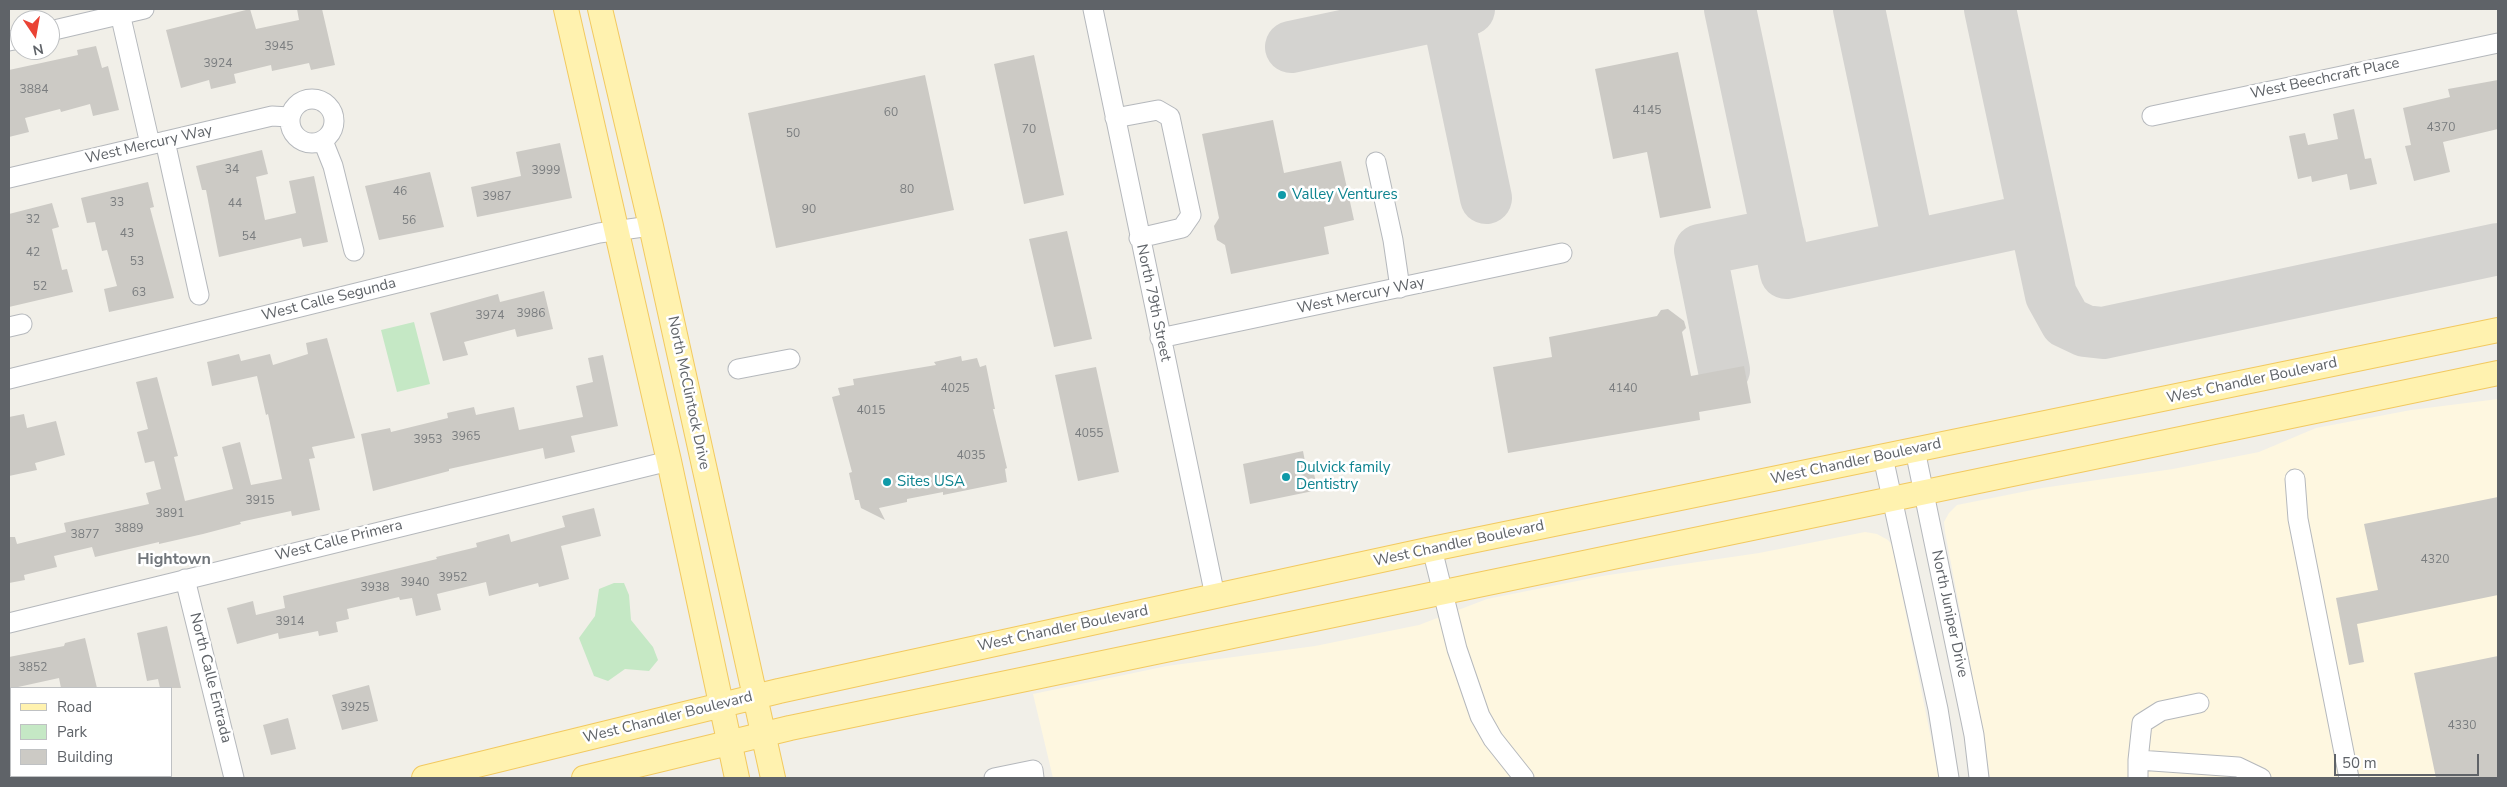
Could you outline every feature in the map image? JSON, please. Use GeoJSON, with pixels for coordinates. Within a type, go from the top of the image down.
{"type":"FeatureCollection","features":[{"type":"Feature","properties":{"kind":"main road"},"geometry":{"type":"LineString","coordinates":[[566,9],[669,461],[737,778]]}},
{"type":"Feature","properties":{"kind":"main road","name":"North McClintock Drive"},"geometry":{"type":"LineString","coordinates":[[600,9],[651,226],[773,778]]}},
{"type":"Feature","properties":{"kind":"main road","name":"West Chandler Boulevard"},"geometry":{"type":"LineString","coordinates":[[424,778],[755,696],[1432,549],[2498,330]]}},
{"type":"Feature","properties":{"kind":"main road"},"geometry":{"type":"LineString","coordinates":[[584,778],[763,734],[2498,373]]}},
{"type":"Feature","properties":{"kind":"street"},"geometry":{"type":"LineString","coordinates":[[60,28],[120,12],[144,9]]}},
{"type":"Feature","properties":{"kind":"street","name":"North 79th Street"},"geometry":{"type":"LineString","coordinates":[[1093,9],[1215,596]]}},
{"type":"Feature","properties":{"kind":"street"},"geometry":{"type":"LineString","coordinates":[[120,12],[158,142],[199,295]]}},
{"type":"Feature","properties":{"kind":"street","name":"West Beechcraft Place"},"geometry":{"type":"LineString","coordinates":[[2152,116],[2498,43]]}},
{"type":"Feature","properties":{"kind":"street"},"geometry":{"type":"LineString","coordinates":[[311,99],[325,103],[330,108],[334,123],[333,130],[323,141],[308,144],[301,142],[291,132],[289,117],[292,110],[303,100],[311,99]]}},
{"type":"Feature","properties":{"kind":"street"},"geometry":{"type":"LineString","coordinates":[[1116,118],[1158,110],[1170,116],[1191,216],[1182,228],[1140,238]]}},
{"type":"Feature","properties":{"kind":"street","name":"West Mercury Way"},"geometry":{"type":"LineString","coordinates":[[9,178],[272,116],[289,117]]}},
{"type":"Feature","properties":{"kind":"street"},"geometry":{"type":"LineString","coordinates":[[323,141],[332,166],[354,251]]}},
{"type":"Feature","properties":{"kind":"street"},"geometry":{"type":"LineString","coordinates":[[1376,162],[1400,288]]}},
{"type":"Feature","properties":{"kind":"street","name":"West Calle Segunda"},"geometry":{"type":"LineString","coordinates":[[9,379],[616,229],[651,226]]}},
{"type":"Feature","properties":{"kind":"street","name":"West Mercury Way"},"geometry":{"type":"LineString","coordinates":[[1160,338],[1562,253]]}},
{"type":"Feature","properties":{"kind":"street"},"geometry":{"type":"LineString","coordinates":[[738,368],[790,359]]}},
{"type":"Feature","properties":{"kind":"street","name":"North Juniper Drive"},"geometry":{"type":"LineString","coordinates":[[1915,450],[1974,735],[1979,778]]}},
{"type":"Feature","properties":{"kind":"street","name":"North Juniper Drive"},"geometry":{"type":"LineString","coordinates":[[1883,457],[1938,709],[1949,778]]}},
{"type":"Feature","properties":{"kind":"street","name":"West Calle Primera"},"geometry":{"type":"LineString","coordinates":[[9,622],[669,461]]}},
{"type":"Feature","properties":{"kind":"street"},"geometry":{"type":"LineString","coordinates":[[2294,479],[2298,519],[2349,778]]}},
{"type":"Feature","properties":{"kind":"street"},"geometry":{"type":"LineString","coordinates":[[1432,549],[1457,649],[1480,716],[1494,739],[1524,778]]}},
{"type":"Feature","properties":{"kind":"street","name":"North Calle Entrada"},"geometry":{"type":"LineString","coordinates":[[185,578],[234,778]]}},
{"type":"Feature","properties":{"kind":"street"},"geometry":{"type":"LineString","coordinates":[[2198,703],[2161,711],[2142,723],[2138,769],[2238,768],[2262,778]]}},
{"type":"Feature","properties":{"kind":"street"},"geometry":{"type":"LineString","coordinates":[[994,778],[1032,770],[1034,778]]}},
{"type":"Feature","properties":{"kind":"shaded area"},"geometry":{"type":"Polygon","coordinates":[[[2498,399],[2498,778],[1990,778],[1985,741],[1945,532],[1944,522],[1957,505],[2042,488],[2173,469],[2259,452],[2316,428],[2411,410],[2498,399]]]}},
{"type":"Feature","properties":{"kind":"shaded area"},"geometry":{"type":"Polygon","coordinates":[[[1865,532],[1877,534],[1888,540],[1892,545],[1939,778],[1053,778],[1033,694],[1167,666],[1315,646],[1419,625],[1487,599],[1602,576],[1759,553],[1865,532]]]}},
{"type":"Feature","properties":{"kind":"green space"},"geometry":{"type":"Polygon","coordinates":[[[414,322],[430,384],[397,392],[381,330],[414,322]]]}},
{"type":"Feature","properties":{"kind":"green space"},"geometry":{"type":"Polygon","coordinates":[[[614,583],[624,583],[629,595],[631,620],[653,647],[658,660],[649,671],[625,669],[608,681],[594,676],[579,638],[595,616],[599,589],[614,583]]]}},
{"type":"Feature","properties":{"kind":"building"},"geometry":{"type":"Polygon","coordinates":[[[250,9],[256,29],[299,20],[297,9],[322,9],[335,65],[311,70],[309,63],[272,71],[271,65],[234,74],[236,83],[211,89],[209,80],[181,88],[166,30],[250,9]]]}},
{"type":"Feature","properties":{"kind":"building"},"geometry":{"type":"Polygon","coordinates":[[[96,46],[102,68],[108,66],[119,110],[93,116],[90,104],[61,112],[60,109],[25,118],[29,132],[9,137],[9,70],[78,55],[77,50],[96,46]]]}},
{"type":"Feature","properties":{"kind":"building"},"geometry":{"type":"Polygon","coordinates":[[[1678,52],[1711,208],[1660,218],[1647,152],[1613,159],[1595,69],[1678,52]]]}},
{"type":"Feature","properties":{"kind":"building"},"geometry":{"type":"Polygon","coordinates":[[[1034,55],[1064,195],[1024,204],[994,64],[1034,55]]]}},
{"type":"Feature","properties":{"kind":"building"},"geometry":{"type":"Polygon","coordinates":[[[925,75],[954,210],[776,248],[748,113],[925,75]]]}},
{"type":"Feature","properties":{"kind":"building"},"geometry":{"type":"Polygon","coordinates":[[[2498,80],[2498,129],[2443,142],[2450,172],[2414,181],[2405,146],[2411,145],[2403,108],[2450,97],[2448,89],[2498,80]]]}},
{"type":"Feature","properties":{"kind":"building"},"geometry":{"type":"Polygon","coordinates":[[[2354,109],[2365,159],[2371,158],[2377,184],[2350,190],[2347,174],[2312,182],[2311,176],[2298,179],[2289,136],[2305,133],[2308,145],[2338,139],[2333,114],[2354,109]]]}},
{"type":"Feature","properties":{"kind":"building","name":"Valley Ventures"},"geometry":{"type":"Polygon","coordinates":[[[1273,120],[1284,173],[1341,161],[1354,220],[1324,227],[1329,254],[1231,274],[1225,245],[1217,240],[1214,226],[1219,218],[1202,134],[1273,120]]]}},
{"type":"Feature","properties":{"kind":"building"},"geometry":{"type":"Polygon","coordinates":[[[560,143],[572,198],[477,217],[471,187],[521,176],[516,152],[560,143]]]}},
{"type":"Feature","properties":{"kind":"building"},"geometry":{"type":"Polygon","coordinates":[[[262,150],[268,174],[256,177],[265,220],[296,213],[289,181],[314,176],[328,242],[303,247],[301,238],[219,257],[206,190],[202,190],[196,166],[262,150]]]}},
{"type":"Feature","properties":{"kind":"building"},"geometry":{"type":"Polygon","coordinates":[[[430,172],[444,227],[379,240],[365,186],[430,172]]]}},
{"type":"Feature","properties":{"kind":"building"},"geometry":{"type":"Polygon","coordinates":[[[148,182],[154,207],[150,208],[174,298],[109,312],[104,289],[117,286],[107,250],[102,251],[95,222],[87,223],[81,198],[148,182]]]}},
{"type":"Feature","properties":{"kind":"building"},"geometry":{"type":"Polygon","coordinates":[[[52,203],[59,227],[52,229],[62,270],[67,269],[73,292],[9,307],[9,214],[52,203]]]}},
{"type":"Feature","properties":{"kind":"building"},"geometry":{"type":"Polygon","coordinates":[[[1067,231],[1092,339],[1054,347],[1029,239],[1067,231]]]}},
{"type":"Feature","properties":{"kind":"building"},"geometry":{"type":"Polygon","coordinates":[[[544,291],[553,329],[517,337],[515,329],[464,342],[468,355],[443,361],[430,313],[498,294],[500,302],[544,291]]]}},
{"type":"Feature","properties":{"kind":"building"},"geometry":{"type":"Polygon","coordinates":[[[1668,309],[1684,321],[1686,328],[1682,332],[1691,376],[1744,366],[1751,403],[1699,412],[1700,420],[1508,453],[1493,367],[1552,357],[1549,337],[1657,316],[1661,310],[1668,309]]]}},
{"type":"Feature","properties":{"kind":"building"},"geometry":{"type":"Polygon","coordinates":[[[327,338],[355,438],[312,447],[315,458],[309,459],[320,510],[292,516],[291,511],[240,522],[241,524],[203,534],[95,557],[92,547],[54,556],[57,567],[24,575],[25,580],[9,583],[9,537],[15,537],[17,544],[66,532],[64,523],[149,504],[146,493],[161,489],[154,461],[145,463],[137,432],[148,429],[136,382],[157,377],[178,456],[174,457],[185,501],[233,489],[222,447],[240,442],[251,485],[282,479],[268,414],[266,415],[257,376],[212,386],[207,362],[239,354],[241,361],[270,354],[273,365],[308,354],[306,343],[327,338]]]}},
{"type":"Feature","properties":{"kind":"building"},"geometry":{"type":"Polygon","coordinates":[[[603,355],[618,426],[571,436],[575,452],[545,459],[543,448],[449,469],[449,471],[373,491],[361,434],[390,428],[391,432],[448,418],[447,413],[474,407],[476,415],[514,407],[519,430],[583,417],[576,386],[593,382],[588,358],[603,355]]]}},
{"type":"Feature","properties":{"kind":"building"},"geometry":{"type":"Polygon","coordinates":[[[961,356],[962,361],[977,358],[980,367],[986,365],[995,409],[993,409],[1007,468],[1005,469],[1007,482],[943,495],[943,492],[907,499],[907,502],[879,508],[885,520],[861,508],[859,500],[855,500],[849,473],[852,472],[832,397],[840,395],[838,388],[854,385],[853,379],[936,365],[934,362],[961,356]]]}},
{"type":"Feature","properties":{"kind":"building"},"geometry":{"type":"Polygon","coordinates":[[[1096,367],[1119,472],[1078,481],[1055,375],[1096,367]]]}},
{"type":"Feature","properties":{"kind":"building"},"geometry":{"type":"Polygon","coordinates":[[[24,414],[27,428],[56,421],[65,455],[35,463],[37,470],[9,476],[9,417],[24,414]]]}},
{"type":"Feature","properties":{"kind":"building","name":"Dulvick family Dentistry"},"geometry":{"type":"Polygon","coordinates":[[[1303,451],[1306,467],[1312,466],[1318,490],[1250,504],[1243,464],[1303,451]]]}},
{"type":"Feature","properties":{"kind":"building"},"geometry":{"type":"Polygon","coordinates":[[[2498,497],[2498,595],[2357,624],[2364,662],[2349,665],[2336,598],[2378,590],[2364,524],[2498,497]]]}},
{"type":"Feature","properties":{"kind":"building"},"geometry":{"type":"Polygon","coordinates":[[[594,508],[601,536],[561,546],[569,579],[539,587],[538,583],[489,596],[486,582],[437,594],[441,610],[416,616],[412,598],[400,600],[399,597],[347,609],[349,619],[336,622],[338,632],[319,636],[318,631],[279,639],[278,633],[237,644],[227,608],[253,601],[256,615],[285,608],[283,596],[437,559],[436,557],[477,547],[476,543],[509,534],[511,542],[565,527],[562,516],[594,508]]]}},
{"type":"Feature","properties":{"kind":"building"},"geometry":{"type":"Polygon","coordinates":[[[167,626],[181,688],[160,687],[158,679],[147,681],[137,633],[167,626]]]}},
{"type":"Feature","properties":{"kind":"building"},"geometry":{"type":"Polygon","coordinates":[[[85,638],[97,687],[61,687],[59,678],[10,687],[9,689],[9,657],[64,646],[65,643],[85,638]]]}},
{"type":"Feature","properties":{"kind":"building"},"geometry":{"type":"Polygon","coordinates":[[[2498,656],[2498,778],[2436,778],[2414,673],[2498,656]]]}},
{"type":"Feature","properties":{"kind":"building"},"geometry":{"type":"Polygon","coordinates":[[[369,685],[378,721],[342,730],[332,695],[369,685]]]}},
{"type":"Feature","properties":{"kind":"building"},"geometry":{"type":"Polygon","coordinates":[[[288,718],[296,749],[271,755],[263,725],[288,718]]]}},
{"type":"Feature","properties":{"kind":"taxiway"},"geometry":{"type":"LineString","coordinates":[[1291,47],[1469,9]]}},
{"type":"Feature","properties":{"kind":"taxiway"},"geometry":{"type":"LineString","coordinates":[[1730,9],[1786,273],[2035,219]]}},
{"type":"Feature","properties":{"kind":"taxiway"},"geometry":{"type":"LineString","coordinates":[[1859,9],[1909,246]]}},
{"type":"Feature","properties":{"kind":"taxiway"},"geometry":{"type":"LineString","coordinates":[[1990,9],[2051,295],[2066,322],[2085,331],[2103,333],[2498,249]]}},
{"type":"Feature","properties":{"kind":"taxiway"},"geometry":{"type":"LineString","coordinates":[[1447,13],[1486,198]]}},
{"type":"Feature","properties":{"kind":"taxiway"},"geometry":{"type":"LineString","coordinates":[[1724,370],[1700,250],[1778,234]]}},
{"type":"Feature","properties":{"kind":"place","name":"Valley Ventures"},"geometry":{"type":"Point","coordinates":[1282,195]}},
{"type":"Feature","properties":{"kind":"place","name":"Dulvick family Dentistry"},"geometry":{"type":"Point","coordinates":[1286,477]}},
{"type":"Feature","properties":{"kind":"place","name":"Sites USA"},"geometry":{"type":"Point","coordinates":[887,482]}},
{"type":"Feature","properties":{"kind":"district","name":"Hightown"},"geometry":{"type":"Point","coordinates":[174,560]}}]}
